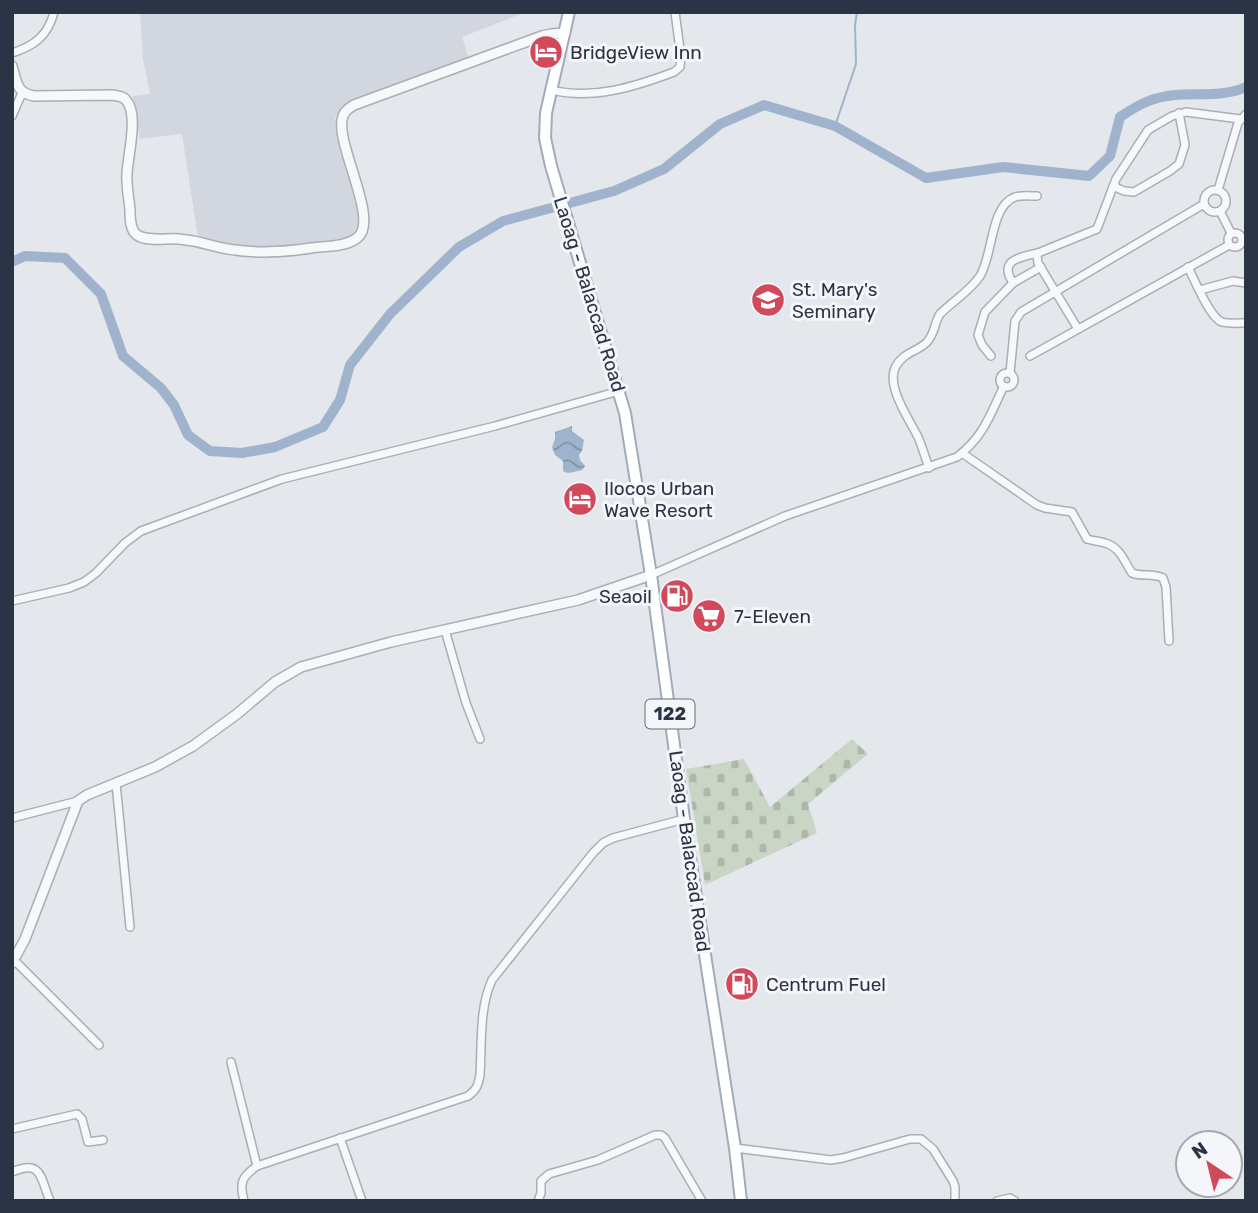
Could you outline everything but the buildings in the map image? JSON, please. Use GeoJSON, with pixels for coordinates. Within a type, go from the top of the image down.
{"type":"FeatureCollection","features":[{"type":"Feature","properties":{"kind":"main road","name":"Laoag - Balaccad Road"},"geometry":{"type":"LineString","coordinates":[[569,12],[546,113],[545,138],[570,233],[619,391],[629,435],[735,1148],[738,1200]]}},
{"type":"Feature","properties":{"kind":"street"},"geometry":{"type":"LineString","coordinates":[[12,53],[29,48],[36,42],[48,27],[54,12]]}},
{"type":"Feature","properties":{"kind":"street"},"geometry":{"type":"LineString","coordinates":[[551,90],[568,94],[609,92],[674,72],[680,67],[681,57],[675,12]]}},
{"type":"Feature","properties":{"kind":"street"},"geometry":{"type":"LineString","coordinates":[[12,66],[22,93],[34,96],[112,95],[126,100],[133,122],[127,178],[130,211],[134,231],[138,236],[192,241],[238,250],[300,250],[351,242],[362,234],[365,227],[343,134],[342,116],[346,110],[524,43],[551,34],[565,33]]}},
{"type":"Feature","properties":{"kind":"street"},"geometry":{"type":"LineString","coordinates":[[12,116],[22,93]]}},
{"type":"Feature","properties":{"kind":"street"},"geometry":{"type":"LineString","coordinates":[[1113,186],[1134,192],[1176,167],[1182,158],[1185,145],[1179,113]]}},
{"type":"Feature","properties":{"kind":"street"},"geometry":{"type":"LineString","coordinates":[[1013,283],[1007,270],[1009,265],[1021,257],[1038,253],[1097,229],[1113,186],[1148,130],[1179,113],[1243,116],[1218,190]]}},
{"type":"Feature","properties":{"kind":"street"},"geometry":{"type":"LineString","coordinates":[[1218,190],[1224,194],[1226,202],[1223,209],[1212,212],[1206,208],[1204,200],[1207,193],[1218,190]]}},
{"type":"Feature","properties":{"kind":"street"},"geometry":{"type":"LineString","coordinates":[[929,468],[918,437],[894,387],[894,369],[902,357],[927,342],[940,314],[979,277],[1003,207],[1018,196],[1037,196]]}},
{"type":"Feature","properties":{"kind":"street"},"geometry":{"type":"LineString","coordinates":[[12,818],[78,801],[155,767],[193,746],[275,682],[301,667],[391,642],[578,600],[651,575],[803,509],[957,457],[982,432],[1004,386],[1000,377],[1004,373],[1010,373],[1015,321],[1018,316],[1028,306],[1204,204]]}},
{"type":"Feature","properties":{"kind":"street"},"geometry":{"type":"LineString","coordinates":[[1220,211],[1231,233]]}},
{"type":"Feature","properties":{"kind":"street"},"geometry":{"type":"LineString","coordinates":[[1030,356],[1188,267],[1229,245],[1238,246],[1244,241],[1238,233],[1231,233]]}},
{"type":"Feature","properties":{"kind":"street"},"geometry":{"type":"LineString","coordinates":[[1229,245],[1227,238],[1231,233]]}},
{"type":"Feature","properties":{"kind":"street"},"geometry":{"type":"LineString","coordinates":[[1038,253],[1037,259],[1041,267],[1078,329]]}},
{"type":"Feature","properties":{"kind":"street"},"geometry":{"type":"LineString","coordinates":[[992,356],[978,335],[987,308],[1013,283],[1041,267]]}},
{"type":"Feature","properties":{"kind":"street"},"geometry":{"type":"LineString","coordinates":[[1188,267],[1218,319],[1222,322],[1246,323]]}},
{"type":"Feature","properties":{"kind":"street"},"geometry":{"type":"LineString","coordinates":[[1200,290],[1233,281],[1246,283]]}},
{"type":"Feature","properties":{"kind":"street"},"geometry":{"type":"LineString","coordinates":[[12,601],[84,582],[125,542],[141,531],[282,479],[495,426],[619,391]]}},
{"type":"Feature","properties":{"kind":"street"},"geometry":{"type":"LineString","coordinates":[[962,453],[1037,505],[1072,512],[1087,539],[1104,542],[1114,548],[1124,557],[1132,573],[1163,578],[1166,587],[1169,642]]}},
{"type":"Feature","properties":{"kind":"street"},"geometry":{"type":"LineString","coordinates":[[445,630],[466,703],[480,739]]}},
{"type":"Feature","properties":{"kind":"street"},"geometry":{"type":"LineString","coordinates":[[116,783],[130,927]]}},
{"type":"Feature","properties":{"kind":"street"},"geometry":{"type":"LineString","coordinates":[[78,801],[25,939],[13,962],[99,1045]]}},
{"type":"Feature","properties":{"kind":"street"},"geometry":{"type":"LineString","coordinates":[[244,1201],[241,1184],[257,1166],[468,1096],[475,1091],[480,1075],[484,1004],[492,980],[603,843],[684,819]]}},
{"type":"Feature","properties":{"kind":"street"},"geometry":{"type":"LineString","coordinates":[[231,1062],[257,1166]]}},
{"type":"Feature","properties":{"kind":"street"},"geometry":{"type":"LineString","coordinates":[[12,1129],[77,1114],[82,1119],[87,1140],[103,1140]]}},
{"type":"Feature","properties":{"kind":"street"},"geometry":{"type":"LineString","coordinates":[[538,1201],[541,1181],[549,1174],[598,1160],[655,1135],[665,1138],[702,1201]]}},
{"type":"Feature","properties":{"kind":"street"},"geometry":{"type":"LineString","coordinates":[[340,1138],[362,1201]]}},
{"type":"Feature","properties":{"kind":"street"},"geometry":{"type":"LineString","coordinates":[[735,1148],[831,1160],[910,1139],[921,1139],[933,1149],[953,1181],[956,1187],[955,1201]]}},
{"type":"Feature","properties":{"kind":"street"},"geometry":{"type":"LineString","coordinates":[[12,1172],[23,1167],[35,1168],[50,1201]]}},
{"type":"Feature","properties":{"kind":"street"},"geometry":{"type":"LineString","coordinates":[[997,1201],[1010,1198],[1015,1201]]}},
{"type":"Feature","properties":{"kind":"shaded area"},"geometry":{"type":"Polygon","coordinates":[[[140,12],[526,12],[462,37],[469,59],[351,100],[341,107],[335,118],[361,222],[360,231],[350,238],[302,246],[237,247],[198,237],[182,134],[140,139],[133,96],[150,94],[143,59],[140,12]]]}},
{"type":"Feature","properties":{"kind":"green space"},"geometry":{"type":"Polygon","coordinates":[[[852,739],[868,754],[808,804],[817,833],[705,885],[686,769],[744,759],[770,807],[852,739]]]}},
{"type":"Feature","properties":{"kind":"water"},"geometry":{"type":"Polygon","coordinates":[[[572,426],[572,431],[584,440],[579,455],[585,466],[582,470],[569,473],[564,472],[563,461],[555,455],[552,447],[555,432],[572,426]]]}},
{"type":"Feature","properties":{"kind":"waterway"},"geometry":{"type":"LineString","coordinates":[[835,126],[856,64],[857,12]]}},
{"type":"Feature","properties":{"kind":"waterway"},"geometry":{"type":"LineString","coordinates":[[12,262],[25,256],[65,258],[101,294],[123,356],[161,388],[174,405],[188,435],[210,451],[242,453],[275,447],[323,427],[340,400],[350,365],[390,314],[459,247],[503,221],[614,191],[664,169],[720,124],[764,105],[835,126],[926,178],[1003,167],[1089,176],[1110,156],[1120,117],[1133,109],[1167,96],[1220,93],[1246,87]]}},
{"type":"Feature","properties":{"kind":"place","name":"BridgeView Inn"},"geometry":{"type":"Point","coordinates":[546,52]}},
{"type":"Feature","properties":{"kind":"place","name":"St. Mary's Seminary"},"geometry":{"type":"Point","coordinates":[768,300]}},
{"type":"Feature","properties":{"kind":"place","name":"Ilocos Urban Wave Resort"},"geometry":{"type":"Point","coordinates":[580,499]}},
{"type":"Feature","properties":{"kind":"place","name":"Seaoil"},"geometry":{"type":"Point","coordinates":[677,596]}},
{"type":"Feature","properties":{"kind":"place","name":"7-Eleven"},"geometry":{"type":"Point","coordinates":[709,616]}},
{"type":"Feature","properties":{"kind":"place","name":"Centrum Fuel"},"geometry":{"type":"Point","coordinates":[742,984]}}]}
